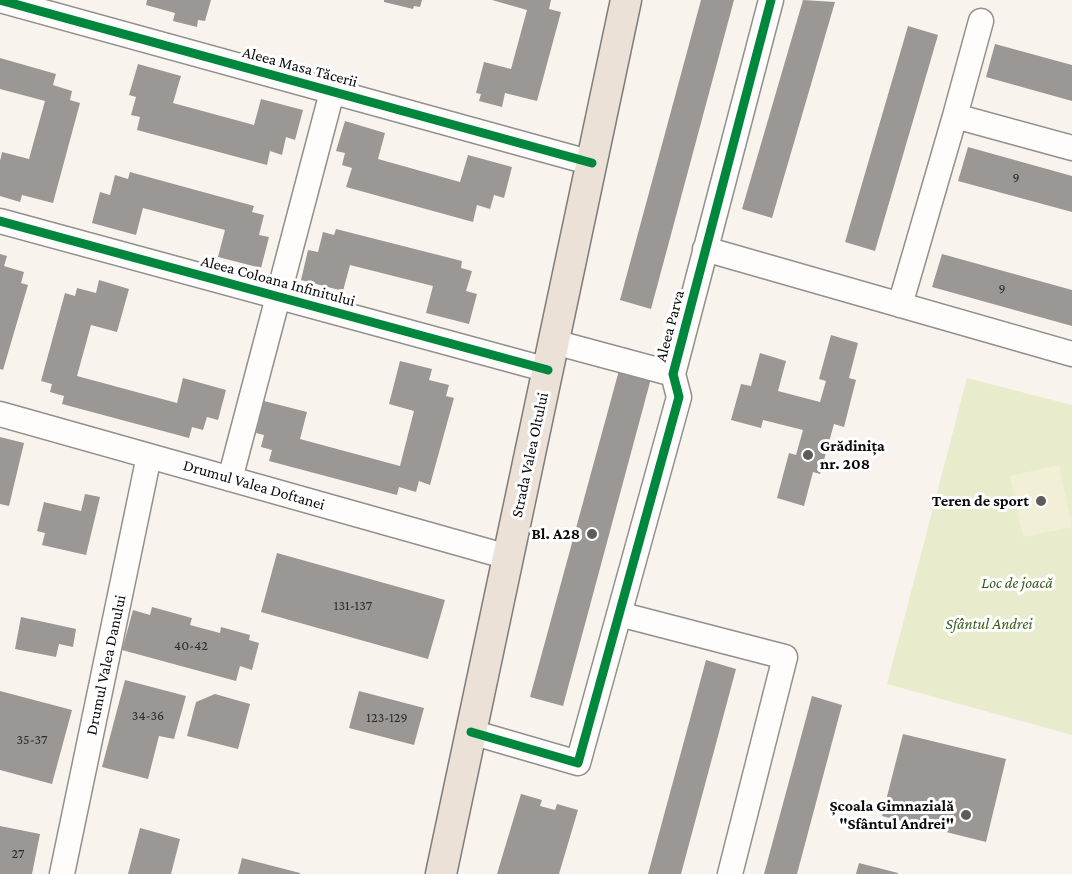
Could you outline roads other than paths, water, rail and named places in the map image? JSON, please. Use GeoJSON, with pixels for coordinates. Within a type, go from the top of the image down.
{"type":"FeatureCollection","features":[{"type":"Feature","properties":{"kind":"main road","name":"Strada Valea Oltului"},"geometry":{"type":"LineString","coordinates":[[441,874],[626,0]]}},
{"type":"Feature","properties":{"kind":"street","name":"Aleea Masa Tăcerii"},"geometry":{"type":"LineString","coordinates":[[0,0],[592,163]]}},
{"type":"Feature","properties":{"kind":"street","name":"Aleea Parva"},"geometry":{"type":"LineString","coordinates":[[471,732],[578,763],[680,397],[673,374],[771,0]]}},
{"type":"Feature","properties":{"kind":"street"},"geometry":{"type":"LineString","coordinates":[[900,305],[981,21]]}},
{"type":"Feature","properties":{"kind":"street"},"geometry":{"type":"LineString","coordinates":[[230,479],[332,92]]}},
{"type":"Feature","properties":{"kind":"street"},"geometry":{"type":"LineString","coordinates":[[955,116],[1072,148]]}},
{"type":"Feature","properties":{"kind":"street","name":"Aleea Coloana Infinitului"},"geometry":{"type":"LineString","coordinates":[[0,221],[279,297],[551,356],[673,374]]}},
{"type":"Feature","properties":{"kind":"street"},"geometry":{"type":"LineString","coordinates":[[705,249],[1072,354]]}},
{"type":"Feature","properties":{"kind":"street","name":"Drumul Valea Doftanei"},"geometry":{"type":"LineString","coordinates":[[0,414],[508,557]]}},
{"type":"Feature","properties":{"kind":"street","name":"Drumul Valea Danului"},"geometry":{"type":"LineString","coordinates":[[62,874],[149,456]]}},
{"type":"Feature","properties":{"kind":"street"},"geometry":{"type":"LineString","coordinates":[[619,614],[785,657],[730,874]]}},
{"type":"Feature","properties":{"kind":"place","name":"Grădinița nr. 208"},"geometry":{"type":"Point","coordinates":[808,455]}},
{"type":"Feature","properties":{"kind":"place","name":"Teren de sport"},"geometry":{"type":"Point","coordinates":[1041,501]}},
{"type":"Feature","properties":{"kind":"place","name":"Bl. A28"},"geometry":{"type":"Point","coordinates":[592,534]}},
{"type":"Feature","properties":{"kind":"place","name":"Școala Gimnazială \"Sfântul Andrei\""},"geometry":{"type":"Point","coordinates":[966,815]}},
{"type":"Feature","properties":{"kind":"park label","name":"Loc de joacă"},"geometry":{"type":"Point","coordinates":[1017,583]}},
{"type":"Feature","properties":{"kind":"park label","name":"Sfântul Andrei"},"geometry":{"type":"Point","coordinates":[989,624]}}]}
